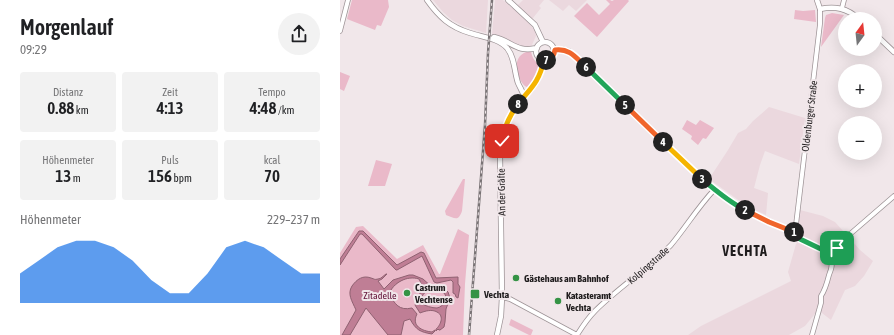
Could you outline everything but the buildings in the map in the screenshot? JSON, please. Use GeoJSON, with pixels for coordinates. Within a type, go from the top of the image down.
{"type":"FeatureCollection","features":[{"type":"Feature","properties":{"kind":"main road"},"geometry":{"type":"LineString","coordinates":[[427,0],[435,11],[447,22],[465,31],[496,41],[506,47],[512,57],[518,82],[524,97]]}},
{"type":"Feature","properties":{"kind":"main road"},"geometry":{"type":"LineString","coordinates":[[508,0],[535,24],[543,42]]}},
{"type":"Feature","properties":{"kind":"main road","name":"Oldenburger Straße"},"geometry":{"type":"LineString","coordinates":[[817,0],[820,9]]}},
{"type":"Feature","properties":{"kind":"main road"},"geometry":{"type":"LineString","coordinates":[[820,9],[830,7],[842,8],[849,12]]}},
{"type":"Feature","properties":{"kind":"main road"},"geometry":{"type":"LineString","coordinates":[[482,36],[503,40],[524,50],[536,48],[543,42],[550,43],[554,47],[554,55],[550,59],[544,60],[539,57],[536,48]]}},
{"type":"Feature","properties":{"kind":"main road"},"geometry":{"type":"LineString","coordinates":[[882,41],[894,52]]}},
{"type":"Feature","properties":{"kind":"main road","name":"An der Gräfte"},"geometry":{"type":"LineString","coordinates":[[497,335],[501,316],[502,297],[501,148],[503,133],[508,120],[540,75],[544,60]]}},
{"type":"Feature","properties":{"kind":"main road"},"geometry":{"type":"LineString","coordinates":[[517,76],[525,88],[531,89]]}},
{"type":"Feature","properties":{"kind":"street"},"geometry":{"type":"LineString","coordinates":[[340,31],[348,0]]}},
{"type":"Feature","properties":{"kind":"street"},"geometry":{"type":"LineString","coordinates":[[842,8],[844,0]]}},
{"type":"Feature","properties":{"kind":"street","name":"Oldenburger Straße"},"geometry":{"type":"LineString","coordinates":[[795,233],[820,24],[820,9]]}},
{"type":"Feature","properties":{"kind":"street"},"geometry":{"type":"LineString","coordinates":[[555,50],[562,49],[569,51],[668,148],[714,190],[740,207],[795,233],[800,239],[823,250],[829,255],[832,266],[825,290],[821,296],[821,303],[812,335]]}},
{"type":"Feature","properties":{"kind":"street","name":"Kolpingstraße"},"geometry":{"type":"LineString","coordinates":[[577,335],[594,311],[670,245],[714,190]]}},
{"type":"Feature","properties":{"kind":"street"},"geometry":{"type":"LineString","coordinates":[[829,255],[833,253],[849,236],[894,196]]}},
{"type":"Feature","properties":{"kind":"street"},"geometry":{"type":"LineString","coordinates":[[502,297],[510,299],[577,335]]}},
{"type":"Feature","properties":{"kind":"shaded area"},"geometry":{"type":"Polygon","coordinates":[[[433,0],[488,0],[486,33],[463,26],[452,20],[433,0]]]}},
{"type":"Feature","properties":{"kind":"shaded area"},"geometry":{"type":"Polygon","coordinates":[[[495,0],[503,0],[512,8],[523,0],[544,0],[539,6],[541,8],[529,23],[535,31],[536,36],[531,47],[524,48],[503,38],[492,35],[495,0]]]}},
{"type":"Feature","properties":{"kind":"shaded area"},"geometry":{"type":"Polygon","coordinates":[[[549,0],[587,0],[576,11],[569,5],[563,11],[549,0]]]}},
{"type":"Feature","properties":{"kind":"shaded area"},"geometry":{"type":"Polygon","coordinates":[[[769,107],[805,118],[799,164],[765,151],[754,188],[768,193],[766,215],[748,207],[709,179],[738,133],[746,129],[769,107]]]}},
{"type":"Feature","properties":{"kind":"shaded area"},"geometry":{"type":"Polygon","coordinates":[[[800,210],[823,216],[835,222],[860,250],[873,261],[864,276],[855,286],[845,290],[831,320],[818,310],[805,326],[789,335],[688,335],[701,326],[791,281],[788,272],[796,244],[801,237],[798,235],[797,230],[800,210]]]}},
{"type":"Feature","properties":{"kind":"shaded area"},"geometry":{"type":"Polygon","coordinates":[[[359,231],[363,231],[397,265],[421,252],[424,253],[436,278],[458,277],[458,284],[460,287],[458,298],[453,293],[453,282],[451,280],[437,283],[434,282],[422,256],[396,270],[362,234],[360,234],[340,265],[340,259],[359,231]]]}},
{"type":"Feature","properties":{"kind":"shaded area"},"geometry":{"type":"Polygon","coordinates":[[[386,274],[378,281],[384,289],[393,280],[413,275],[423,279],[432,287],[445,289],[450,298],[446,309],[444,327],[436,331],[441,318],[437,312],[431,310],[420,313],[415,305],[421,285],[419,279],[410,278],[397,283],[389,294],[393,301],[401,308],[412,308],[417,314],[415,322],[416,325],[421,329],[432,332],[435,330],[432,334],[419,330],[414,326],[410,319],[404,321],[401,335],[388,335],[366,308],[350,335],[342,335],[356,310],[350,295],[352,286],[356,281],[363,277],[376,279],[386,274]],[[431,290],[422,296],[421,303],[429,307],[437,308],[445,302],[446,297],[441,291],[431,290]]]}},
{"type":"Feature","properties":{"kind":"green space"},"geometry":{"type":"Polygon","coordinates":[[[352,0],[388,0],[389,7],[381,26],[377,25],[375,30],[347,19],[352,0]]]}},
{"type":"Feature","properties":{"kind":"green space"},"geometry":{"type":"Polygon","coordinates":[[[606,0],[629,1],[597,37],[574,16],[587,3],[599,15],[610,4],[606,0]]]}},
{"type":"Feature","properties":{"kind":"green space"},"geometry":{"type":"Polygon","coordinates":[[[795,10],[815,10],[816,22],[794,19],[795,10]]]}},
{"type":"Feature","properties":{"kind":"green space"},"geometry":{"type":"Polygon","coordinates":[[[832,13],[838,14],[838,23],[821,47],[825,18],[826,15],[832,13]]]}},
{"type":"Feature","properties":{"kind":"green space"},"geometry":{"type":"Polygon","coordinates":[[[531,51],[534,60],[540,65],[534,81],[528,87],[525,86],[519,77],[517,64],[523,53],[531,51]]]}},
{"type":"Feature","properties":{"kind":"green space"},"geometry":{"type":"Polygon","coordinates":[[[340,72],[350,76],[344,91],[340,89],[340,72]]]}},
{"type":"Feature","properties":{"kind":"green space"},"geometry":{"type":"Polygon","coordinates":[[[687,120],[696,125],[700,120],[714,128],[706,139],[703,138],[698,145],[691,139],[692,136],[682,129],[687,120]]]}},
{"type":"Feature","properties":{"kind":"green space"},"geometry":{"type":"Polygon","coordinates":[[[376,160],[392,164],[385,186],[368,186],[376,160]]]}},
{"type":"Feature","properties":{"kind":"green space"},"geometry":{"type":"Polygon","coordinates":[[[463,179],[465,179],[462,211],[458,218],[454,218],[446,215],[445,211],[463,179]]]}},
{"type":"Feature","properties":{"kind":"green space","name":"Zitadelle"},"geometry":{"type":"Polygon","coordinates":[[[363,226],[397,259],[423,245],[439,274],[458,229],[469,235],[463,335],[340,335],[340,253],[356,227],[363,226]]]}},
{"type":"Feature","properties":{"kind":"green space"},"geometry":{"type":"Polygon","coordinates":[[[511,319],[533,330],[531,335],[509,325],[511,319]]]}},
{"type":"Feature","properties":{"kind":"railway"},"geometry":{"type":"LineString","coordinates":[[469,335],[485,125],[492,0]]}},
{"type":"Feature","properties":{"kind":"place","name":"Gästehaus am Bahnhof"},"geometry":{"type":"Point","coordinates":[516,278]}},
{"type":"Feature","properties":{"kind":"place","name":"Castrum Vechtense"},"geometry":{"type":"Point","coordinates":[407,293]}},
{"type":"Feature","properties":{"kind":"place","name":"Vechta"},"geometry":{"type":"Point","coordinates":[475,294]}},
{"type":"Feature","properties":{"kind":"place","name":"Katasteramt Vechta"},"geometry":{"type":"Point","coordinates":[558,301]}},
{"type":"Feature","properties":{"kind":"district","name":"VECHTA"},"geometry":{"type":"Point","coordinates":[745,251]}},
{"type":"Feature","properties":{"kind":"route"},"geometry":{"type":"LineString","coordinates":[[502,141],[505,126],[512,112],[538,80],[544,60],[550,59],[554,55],[555,50],[562,49],[569,51],[668,148],[714,190],[740,207],[795,233],[800,239],[823,250],[829,255],[837,248]]}}]}
